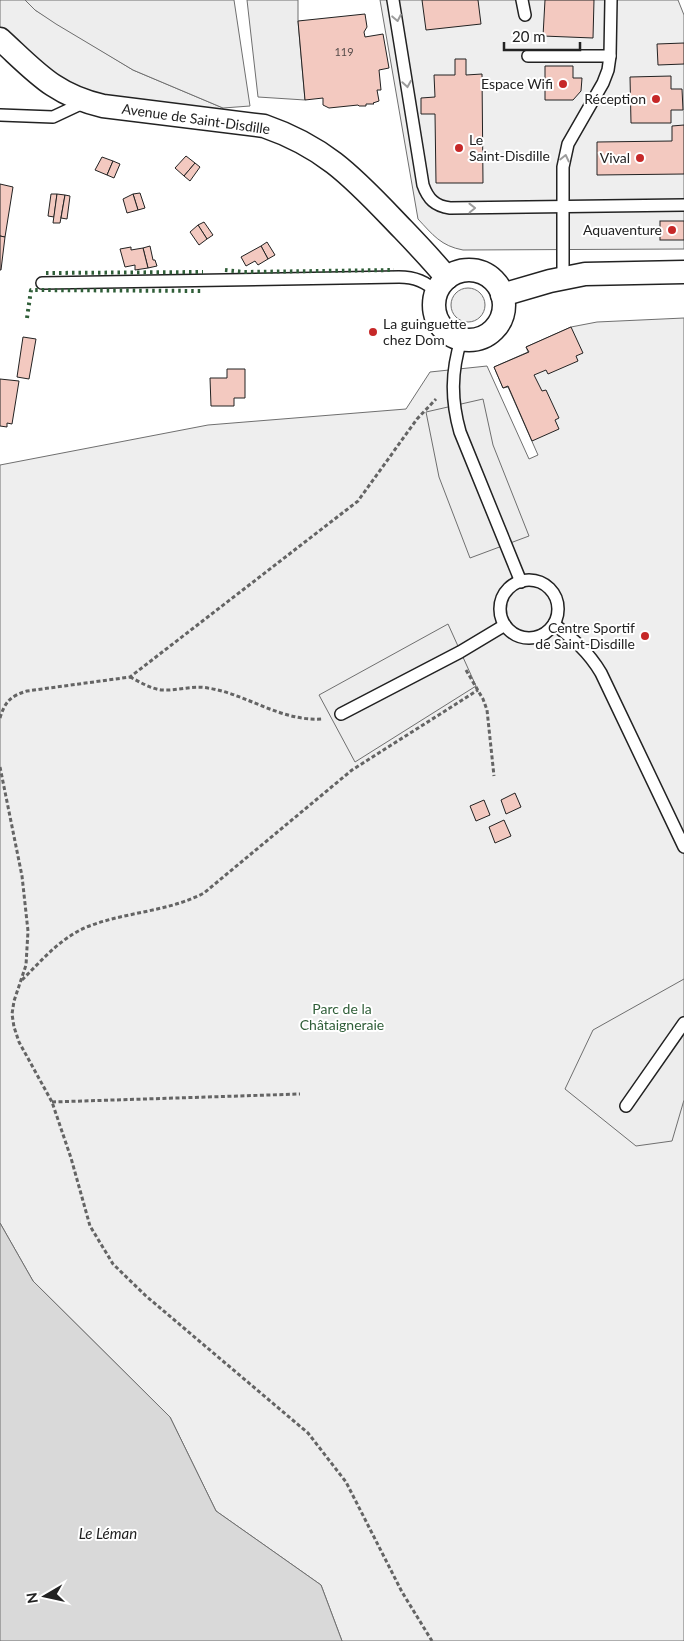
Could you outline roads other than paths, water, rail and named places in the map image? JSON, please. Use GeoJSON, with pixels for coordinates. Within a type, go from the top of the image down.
{"type":"FeatureCollection","features":[{"type":"Feature","properties":{"kind":"street","name":"Avenue de Saint-Disdille"},"geometry":{"type":"LineString","coordinates":[[0,39],[52,86],[68,96],[85,102],[103,106],[264,126],[288,134],[329,158],[347,172],[420,247],[441,285]]}},
{"type":"Feature","properties":{"kind":"street"},"geometry":{"type":"LineString","coordinates":[[461,271],[476,271],[486,275],[494,281],[502,295],[504,305],[502,315],[494,329],[486,336],[477,340],[461,340],[448,334],[435,317],[433,307],[441,285],[461,271]]}},
{"type":"Feature","properties":{"kind":"street"},"geometry":{"type":"LineString","coordinates":[[502,295],[563,278],[607,272],[684,272]]}},
{"type":"Feature","properties":{"kind":"lane"},"geometry":{"type":"LineString","coordinates":[[393,0],[423,185],[426,194],[432,202],[450,208],[684,205]]}},
{"type":"Feature","properties":{"kind":"lane"},"geometry":{"type":"LineString","coordinates":[[522,0],[525,15]]}},
{"type":"Feature","properties":{"kind":"lane"},"geometry":{"type":"LineString","coordinates":[[563,278],[562,178],[565,155],[574,133],[603,83],[608,70],[611,0]]}},
{"type":"Feature","properties":{"kind":"lane"},"geometry":{"type":"LineString","coordinates":[[528,56],[610,56]]}},
{"type":"Feature","properties":{"kind":"lane"},"geometry":{"type":"LineString","coordinates":[[0,115],[53,117],[85,102]]}},
{"type":"Feature","properties":{"kind":"lane"},"geometry":{"type":"LineString","coordinates":[[42,283],[399,277],[421,281],[432,287],[441,285]]}},
{"type":"Feature","properties":{"kind":"lane"},"geometry":{"type":"LineString","coordinates":[[461,340],[452,383],[453,400],[460,432],[521,582]]}},
{"type":"Feature","properties":{"kind":"lane"},"geometry":{"type":"LineString","coordinates":[[521,582],[537,582],[549,589],[556,599],[557,614],[554,624],[544,634],[528,638],[515,635],[505,625],[500,614],[502,599],[509,588],[521,582]]}},
{"type":"Feature","properties":{"kind":"lane"},"geometry":{"type":"LineString","coordinates":[[554,624],[582,647],[601,673],[684,847]]}},
{"type":"Feature","properties":{"kind":"lane"},"geometry":{"type":"LineString","coordinates":[[341,714],[457,654],[505,625]]}},
{"type":"Feature","properties":{"kind":"lane"},"geometry":{"type":"LineString","coordinates":[[626,1106],[684,1023]]}},
{"type":"Feature","properties":{"kind":"water","name":"Le Léman"},"geometry":{"type":"Polygon","coordinates":[[[0,1223],[33,1281],[170,1417],[216,1511],[321,1585],[342,1641],[0,1641],[0,1223]]]}},
{"type":"Feature","properties":{"kind":"place","name":"Espace Wifi"},"geometry":{"type":"Point","coordinates":[563,84]}},
{"type":"Feature","properties":{"kind":"place","name":"Réception"},"geometry":{"type":"Point","coordinates":[656,99]}},
{"type":"Feature","properties":{"kind":"place","name":"Le Saint-Disdille"},"geometry":{"type":"Point","coordinates":[459,148]}},
{"type":"Feature","properties":{"kind":"place","name":"Vival"},"geometry":{"type":"Point","coordinates":[640,158]}},
{"type":"Feature","properties":{"kind":"place","name":"Aquaventure"},"geometry":{"type":"Point","coordinates":[672,230]}},
{"type":"Feature","properties":{"kind":"place","name":"La guinguette chez Dom"},"geometry":{"type":"Point","coordinates":[373,332]}},
{"type":"Feature","properties":{"kind":"place","name":"Centre Sportif de Saint-Disdille"},"geometry":{"type":"Point","coordinates":[645,636]}},
{"type":"Feature","properties":{"kind":"park label","name":"Parc de la Châtaigneraie"},"geometry":{"type":"Point","coordinates":[342,1018]}}]}
